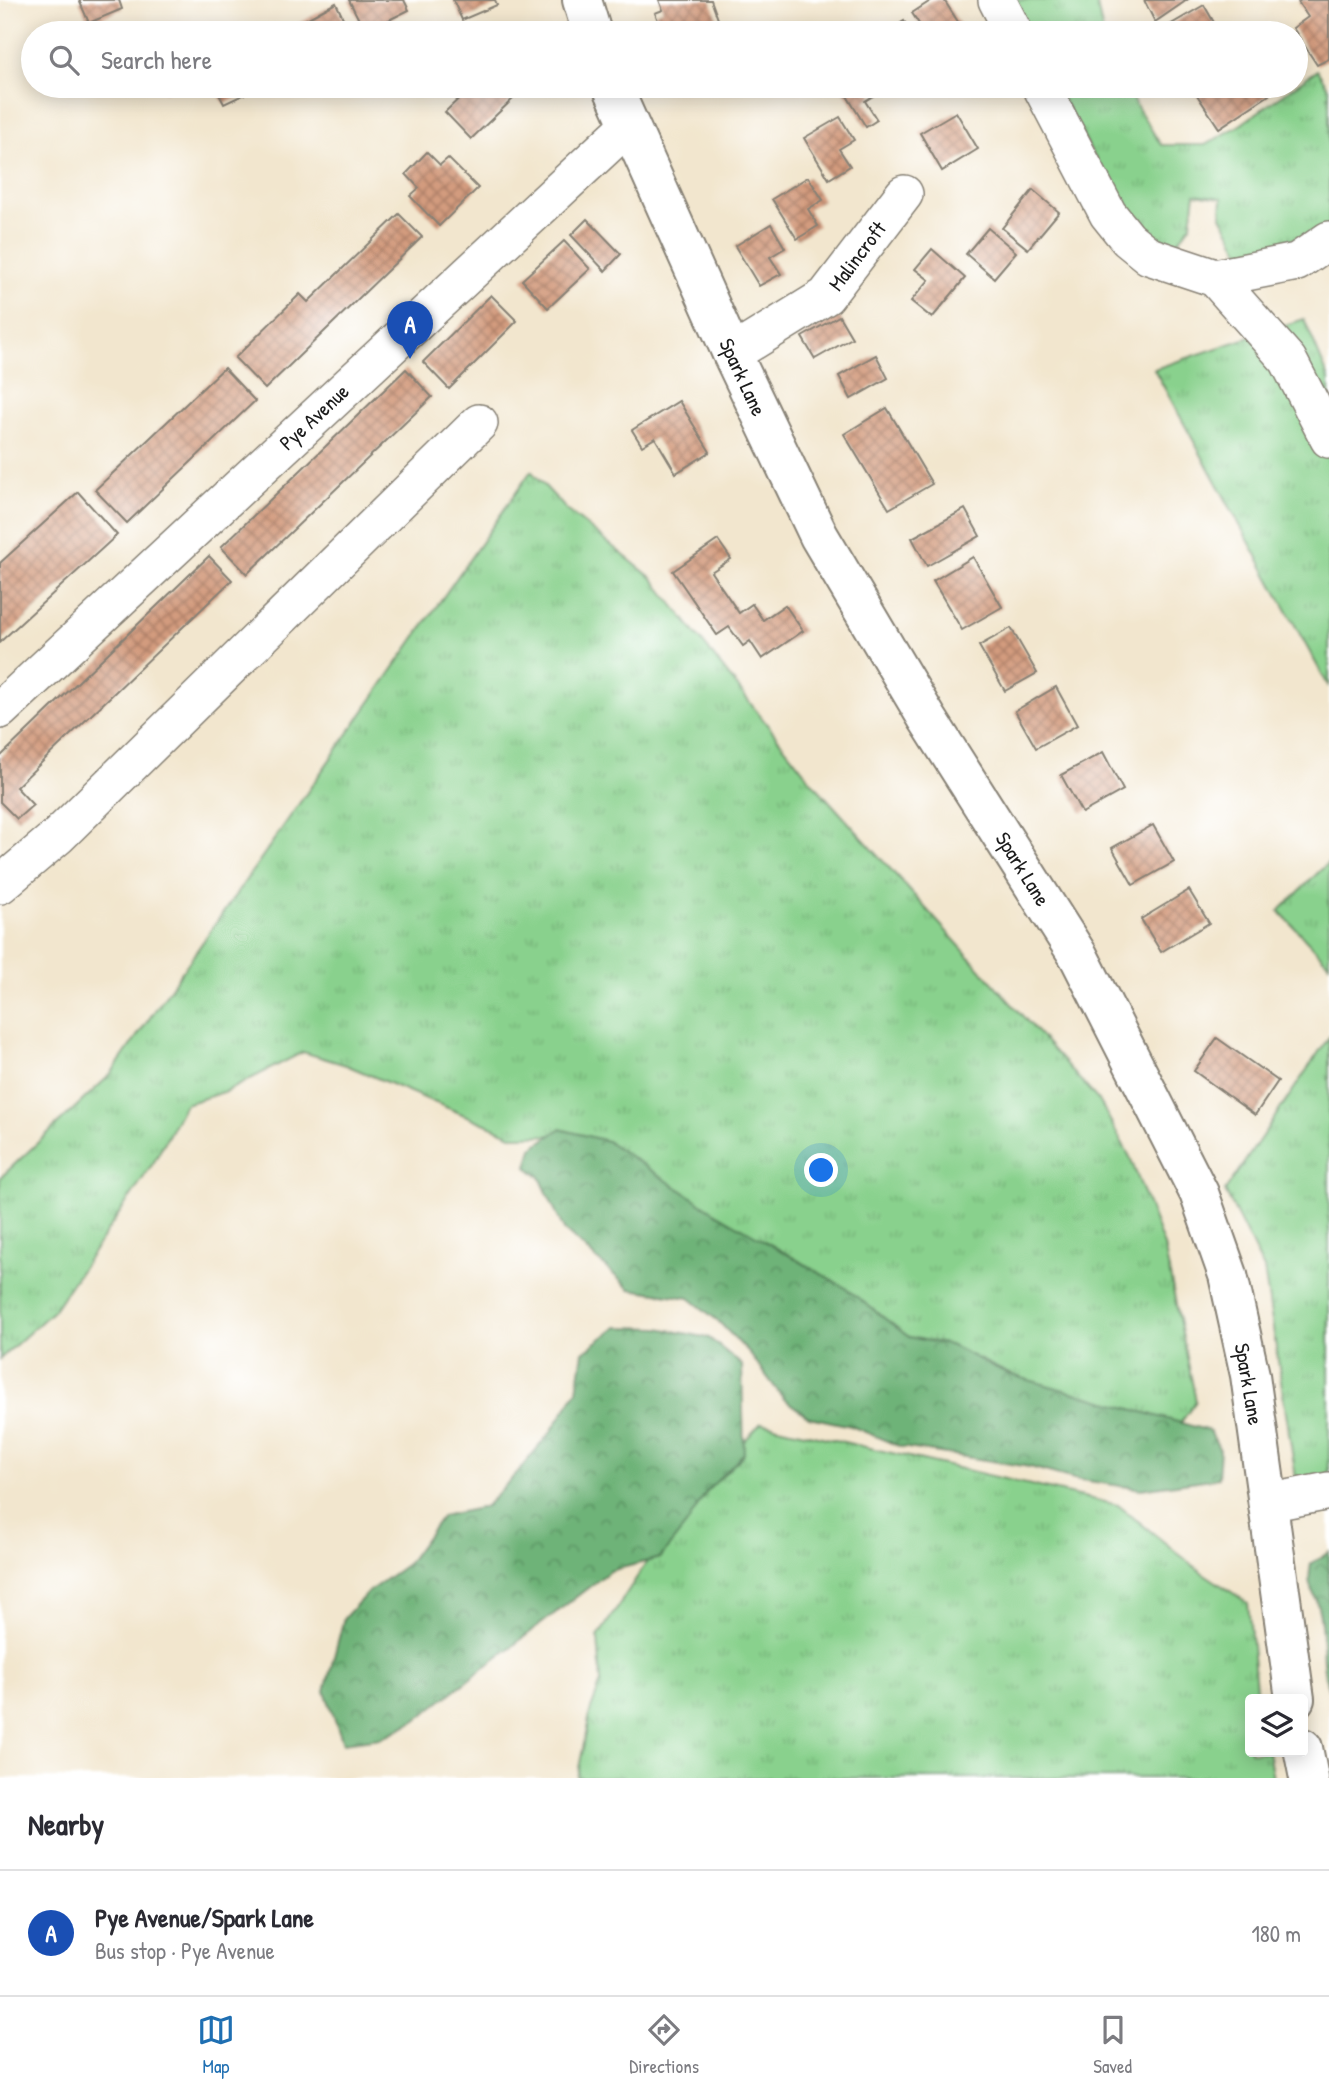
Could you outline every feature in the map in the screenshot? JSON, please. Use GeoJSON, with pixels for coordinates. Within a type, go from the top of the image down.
{"type":"FeatureCollection","features":[{"type":"Feature","properties":{"kind":"main road"},"geometry":{"type":"LineString","coordinates":[[582,0],[588,21]]}},
{"type":"Feature","properties":{"kind":"main road","name":"Spark Lane"},"geometry":{"type":"LineString","coordinates":[[617,98],[732,354],[850,593],[1079,957],[1199,1193],[1228,1275],[1250,1375],[1294,1694]]}},
{"type":"Feature","properties":{"kind":"main road"},"geometry":{"type":"LineString","coordinates":[[1305,1757],[1309,1778]]}},
{"type":"Feature","properties":{"kind":"street"},"geometry":{"type":"LineString","coordinates":[[997,0],[1008,21]]}},
{"type":"Feature","properties":{"kind":"street"},"geometry":{"type":"LineString","coordinates":[[1047,98],[1108,214],[1128,239],[1149,257],[1215,278],[1297,262],[1329,240]]}},
{"type":"Feature","properties":{"kind":"street","name":"Pye Avenue"},"geometry":{"type":"LineString","coordinates":[[0,710],[629,125]]}},
{"type":"Feature","properties":{"kind":"street","name":"Malincroft"},"geometry":{"type":"LineString","coordinates":[[732,354],[826,296],[904,194]]}},
{"type":"Feature","properties":{"kind":"street"},"geometry":{"type":"LineString","coordinates":[[1215,278],[1288,360],[1329,439]]}},
{"type":"Feature","properties":{"kind":"street"},"geometry":{"type":"LineString","coordinates":[[0,885],[58,836],[479,423]]}},
{"type":"Feature","properties":{"kind":"street"},"geometry":{"type":"LineString","coordinates":[[1266,1503],[1329,1491]]}},
{"type":"Feature","properties":{"kind":"green space"},"geometry":{"type":"Polygon","coordinates":[[[1011,0],[1096,0],[1100,21],[1022,21],[1011,0]]]}},
{"type":"Feature","properties":{"kind":"green space"},"geometry":{"type":"Polygon","coordinates":[[[1317,70],[1329,89],[1329,225],[1296,246],[1247,263],[1221,216],[1222,198],[1195,194],[1191,224],[1173,249],[1125,211],[1062,98],[1132,98],[1161,145],[1205,145],[1240,125],[1278,98],[1308,98],[1308,76],[1317,70]]]}},
{"type":"Feature","properties":{"kind":"green space"},"geometry":{"type":"Polygon","coordinates":[[[1304,319],[1329,379],[1329,687],[1154,369],[1304,319]]]}},
{"type":"Feature","properties":{"kind":"green space"},"geometry":{"type":"Polygon","coordinates":[[[531,471],[566,509],[652,578],[813,783],[1100,1102],[1130,1157],[1164,1246],[1196,1401],[1177,1428],[909,1342],[569,1135],[514,1136],[346,1065],[303,1052],[227,1091],[185,1104],[154,1162],[53,1311],[0,1359],[0,1178],[110,1075],[531,471]]]}},
{"type":"Feature","properties":{"kind":"green space"},"geometry":{"type":"Polygon","coordinates":[[[1329,862],[1329,964],[1279,911],[1329,862]]]}},
{"type":"Feature","properties":{"kind":"green space"},"geometry":{"type":"Polygon","coordinates":[[[1329,1037],[1329,1488],[1296,1479],[1264,1269],[1225,1191],[1329,1037]]]}},
{"type":"Feature","properties":{"kind":"green space"},"geometry":{"type":"Polygon","coordinates":[[[560,1129],[607,1141],[711,1210],[844,1287],[909,1337],[950,1345],[1011,1375],[1210,1431],[1220,1450],[1218,1478],[1141,1489],[1074,1479],[1030,1467],[901,1447],[851,1426],[809,1417],[784,1399],[749,1353],[718,1321],[689,1298],[630,1289],[564,1230],[540,1177],[527,1167],[532,1148],[560,1129]]]}},
{"type":"Feature","properties":{"kind":"green space"},"geometry":{"type":"Polygon","coordinates":[[[617,1327],[659,1328],[709,1338],[742,1365],[744,1454],[706,1492],[687,1524],[660,1558],[610,1571],[415,1721],[381,1738],[343,1743],[325,1691],[344,1618],[368,1592],[407,1564],[442,1516],[485,1507],[517,1473],[550,1433],[577,1391],[583,1352],[617,1327]]]}},
{"type":"Feature","properties":{"kind":"green space"},"geometry":{"type":"Polygon","coordinates":[[[761,1423],[1118,1505],[1200,1571],[1248,1603],[1257,1694],[1245,1694],[1245,1757],[1269,1757],[1273,1778],[577,1778],[591,1709],[601,1682],[598,1637],[682,1508],[761,1423]]]}},
{"type":"Feature","properties":{"kind":"green space"},"geometry":{"type":"Polygon","coordinates":[[[1329,1552],[1329,1690],[1324,1669],[1322,1627],[1309,1579],[1311,1564],[1329,1552]]]}},
{"type":"Feature","properties":{"kind":"building"},"geometry":{"type":"Polygon","coordinates":[[[79,0],[119,0],[122,9],[88,21],[79,0]]]}},
{"type":"Feature","properties":{"kind":"building"},"geometry":{"type":"Polygon","coordinates":[[[349,0],[404,0],[409,10],[387,21],[360,21],[349,0]]]}},
{"type":"Feature","properties":{"kind":"building"},"geometry":{"type":"Polygon","coordinates":[[[453,0],[495,0],[497,5],[462,20],[453,0]]]}},
{"type":"Feature","properties":{"kind":"building"},"geometry":{"type":"Polygon","coordinates":[[[659,0],[711,0],[719,21],[658,21],[655,13],[663,10],[659,0]]]}},
{"type":"Feature","properties":{"kind":"building"},"geometry":{"type":"Polygon","coordinates":[[[932,0],[944,0],[957,21],[917,21],[912,13],[932,0]]]}},
{"type":"Feature","properties":{"kind":"building"},"geometry":{"type":"Polygon","coordinates":[[[1144,0],[1187,0],[1156,21],[1144,0]]]}},
{"type":"Feature","properties":{"kind":"building"},"geometry":{"type":"Polygon","coordinates":[[[1329,0],[1329,59],[1317,65],[1308,51],[1308,21],[1303,21],[1308,17],[1298,2],[1329,0]]]}},
{"type":"Feature","properties":{"kind":"building"},"geometry":{"type":"Polygon","coordinates":[[[336,3],[344,21],[303,21],[336,3]]]}},
{"type":"Feature","properties":{"kind":"building"},"geometry":{"type":"Polygon","coordinates":[[[1204,5],[1213,21],[1177,21],[1204,5]]]}},
{"type":"Feature","properties":{"kind":"building"},"geometry":{"type":"Polygon","coordinates":[[[221,98],[237,98],[224,104],[221,98]]]}},
{"type":"Feature","properties":{"kind":"building"},"geometry":{"type":"Polygon","coordinates":[[[460,98],[514,98],[471,139],[445,112],[460,98]]]}},
{"type":"Feature","properties":{"kind":"building"},"geometry":{"type":"Polygon","coordinates":[[[848,98],[870,98],[865,101],[877,120],[866,127],[848,98]]]}},
{"type":"Feature","properties":{"kind":"building"},"geometry":{"type":"Polygon","coordinates":[[[1199,98],[1264,98],[1219,128],[1199,98]]]}},
{"type":"Feature","properties":{"kind":"building"},"geometry":{"type":"Polygon","coordinates":[[[956,112],[978,149],[942,171],[920,133],[956,112]]]}},
{"type":"Feature","properties":{"kind":"building"},"geometry":{"type":"Polygon","coordinates":[[[840,117],[854,140],[839,149],[850,166],[829,179],[804,138],[840,117]]]}},
{"type":"Feature","properties":{"kind":"building"},"geometry":{"type":"Polygon","coordinates":[[[427,152],[440,165],[448,158],[478,188],[439,226],[410,196],[419,188],[406,174],[427,152]]]}},
{"type":"Feature","properties":{"kind":"building"},"geometry":{"type":"Polygon","coordinates":[[[808,177],[823,200],[808,209],[818,226],[797,239],[772,199],[808,177]]]}},
{"type":"Feature","properties":{"kind":"building"},"geometry":{"type":"Polygon","coordinates":[[[1033,190],[1059,212],[1028,249],[1002,228],[1033,190]]]}},
{"type":"Feature","properties":{"kind":"building"},"geometry":{"type":"Polygon","coordinates":[[[399,214],[422,237],[265,389],[235,358],[300,294],[308,302],[399,214]]]}},
{"type":"Feature","properties":{"kind":"building"},"geometry":{"type":"Polygon","coordinates":[[[587,219],[621,254],[605,271],[571,235],[587,219]]]}},
{"type":"Feature","properties":{"kind":"building"},"geometry":{"type":"Polygon","coordinates":[[[771,224],[785,248],[770,257],[781,274],[759,286],[735,246],[771,224]]]}},
{"type":"Feature","properties":{"kind":"building"},"geometry":{"type":"Polygon","coordinates":[[[988,228],[1016,252],[994,278],[966,254],[988,228]]]}},
{"type":"Feature","properties":{"kind":"building"},"geometry":{"type":"Polygon","coordinates":[[[564,241],[590,269],[548,308],[522,280],[564,241]]]}},
{"type":"Feature","properties":{"kind":"building"},"geometry":{"type":"Polygon","coordinates":[[[932,249],[965,278],[932,318],[911,301],[929,280],[915,269],[932,249]]]}},
{"type":"Feature","properties":{"kind":"building"},"geometry":{"type":"Polygon","coordinates":[[[491,295],[517,321],[449,389],[423,362],[491,295]]]}},
{"type":"Feature","properties":{"kind":"building"},"geometry":{"type":"Polygon","coordinates":[[[839,316],[852,338],[815,359],[802,337],[839,316]]]}},
{"type":"Feature","properties":{"kind":"building"},"geometry":{"type":"Polygon","coordinates":[[[876,355],[888,378],[851,399],[839,376],[876,355]]]}},
{"type":"Feature","properties":{"kind":"building"},"geometry":{"type":"Polygon","coordinates":[[[224,368],[255,401],[127,523],[95,490],[224,368]]]}},
{"type":"Feature","properties":{"kind":"building"},"geometry":{"type":"Polygon","coordinates":[[[406,369],[432,397],[247,574],[221,547],[406,369]]]}},
{"type":"Feature","properties":{"kind":"building"},"geometry":{"type":"Polygon","coordinates":[[[679,401],[710,452],[676,473],[655,438],[642,446],[632,430],[679,401]]]}},
{"type":"Feature","properties":{"kind":"building"},"geometry":{"type":"Polygon","coordinates":[[[887,408],[932,484],[889,509],[844,434],[887,408]]]}},
{"type":"Feature","properties":{"kind":"building"},"geometry":{"type":"Polygon","coordinates":[[[78,492],[117,535],[0,642],[0,563],[78,492]]]}},
{"type":"Feature","properties":{"kind":"building"},"geometry":{"type":"Polygon","coordinates":[[[965,509],[980,536],[927,566],[912,538],[965,509]]]}},
{"type":"Feature","properties":{"kind":"building"},"geometry":{"type":"Polygon","coordinates":[[[718,540],[731,559],[711,572],[739,613],[752,604],[763,620],[785,605],[803,631],[762,659],[750,641],[743,646],[729,627],[717,635],[673,571],[718,540]]]}},
{"type":"Feature","properties":{"kind":"building"},"geometry":{"type":"Polygon","coordinates":[[[209,556],[232,580],[16,787],[33,805],[17,819],[0,802],[0,757],[209,556]]]}},
{"type":"Feature","properties":{"kind":"building"},"geometry":{"type":"Polygon","coordinates":[[[973,557],[1002,607],[962,630],[933,581],[973,557]]]}},
{"type":"Feature","properties":{"kind":"building"},"geometry":{"type":"Polygon","coordinates":[[[1011,628],[1037,673],[1005,691],[979,646],[1011,628]]]}},
{"type":"Feature","properties":{"kind":"building"},"geometry":{"type":"Polygon","coordinates":[[[1056,687],[1077,725],[1036,748],[1015,711],[1056,687]]]}},
{"type":"Feature","properties":{"kind":"building"},"geometry":{"type":"Polygon","coordinates":[[[1103,752],[1123,790],[1082,813],[1061,775],[1103,752]]]}},
{"type":"Feature","properties":{"kind":"building"},"geometry":{"type":"Polygon","coordinates":[[[1153,825],[1174,862],[1133,885],[1112,848],[1153,825]]]}},
{"type":"Feature","properties":{"kind":"building"},"geometry":{"type":"Polygon","coordinates":[[[1189,890],[1209,923],[1161,952],[1141,919],[1189,890]]]}},
{"type":"Feature","properties":{"kind":"building"},"geometry":{"type":"Polygon","coordinates":[[[1217,1038],[1278,1081],[1255,1115],[1194,1071],[1217,1038]]]}},
{"type":"Feature","properties":{"kind":"place","name":"Pye Avenue/Spark Lane"},"geometry":{"type":"Point","coordinates":[410,359]}}]}
